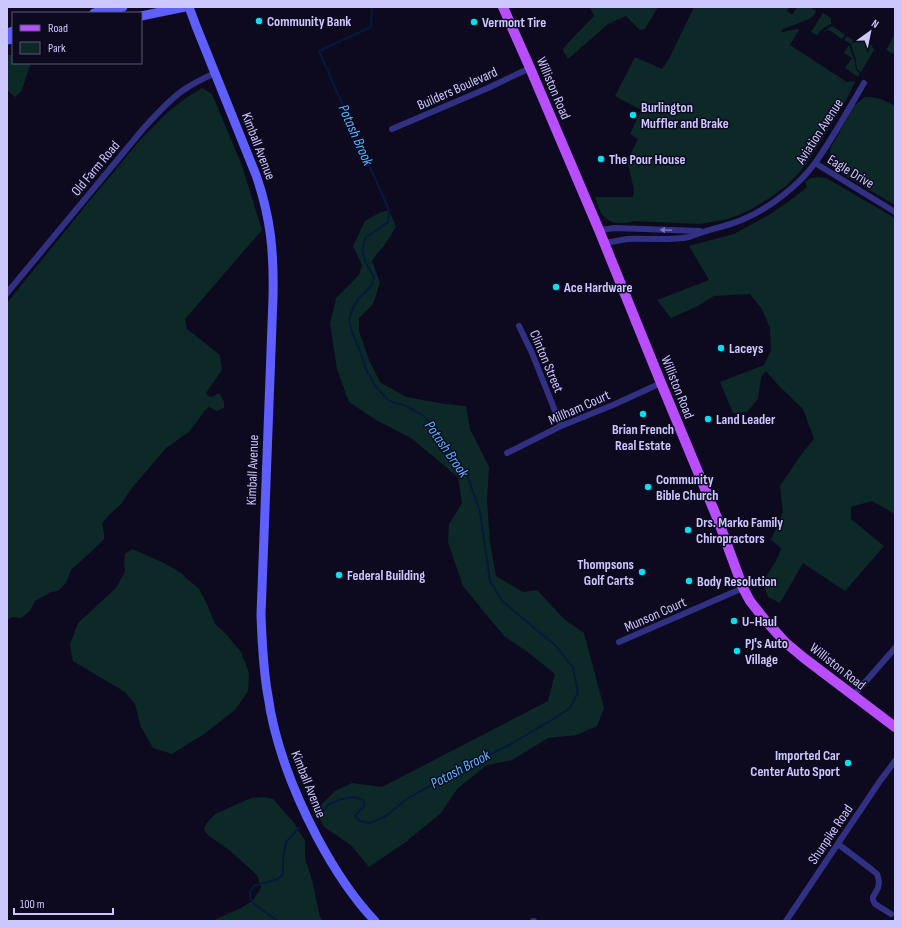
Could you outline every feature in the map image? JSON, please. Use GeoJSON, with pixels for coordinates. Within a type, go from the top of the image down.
{"type":"FeatureCollection","features":[{"type":"Feature","properties":{"kind":"main road"},"geometry":{"type":"LineString","coordinates":[[99,12],[123,7]]}},
{"type":"Feature","properties":{"kind":"main road"},"geometry":{"type":"LineString","coordinates":[[142,16],[185,7]]}},
{"type":"Feature","properties":{"kind":"main road","name":"Kimball Avenue"},"geometry":{"type":"LineString","coordinates":[[189,7],[255,171],[268,214],[272,249],[273,298],[261,615],[264,664],[273,725],[289,776],[309,822],[337,874],[364,909],[376,921]]}},
{"type":"Feature","properties":{"kind":"main road","name":"Williston Road"},"geometry":{"type":"LineString","coordinates":[[502,7],[530,68],[604,244],[718,520],[743,588],[750,601],[759,614],[778,635],[804,658],[895,727]]}},
{"type":"Feature","properties":{"kind":"street","name":"Builders Boulevard"},"geometry":{"type":"LineString","coordinates":[[392,129],[488,88],[530,68]]}},
{"type":"Feature","properties":{"kind":"street","name":"Old Farm Road"},"geometry":{"type":"LineString","coordinates":[[7,293],[143,129],[182,91],[194,83],[215,73]]}},
{"type":"Feature","properties":{"kind":"street","name":"Aviation Avenue"},"geometry":{"type":"LineString","coordinates":[[604,244],[617,240],[628,239],[676,239],[689,237],[746,218],[759,211],[790,189],[815,163],[864,83]]}},
{"type":"Feature","properties":{"kind":"street","name":"Eagle Drive"},"geometry":{"type":"LineString","coordinates":[[815,163],[895,212]]}},
{"type":"Feature","properties":{"kind":"street","name":"Aviation Avenue"},"geometry":{"type":"LineString","coordinates":[[598,230],[615,228],[705,231]]}},
{"type":"Feature","properties":{"kind":"street","name":"Clinton Street"},"geometry":{"type":"LineString","coordinates":[[519,326],[532,353],[561,426]]}},
{"type":"Feature","properties":{"kind":"street","name":"Millham Court"},"geometry":{"type":"LineString","coordinates":[[507,453],[561,426],[614,405],[661,383]]}},
{"type":"Feature","properties":{"kind":"street","name":"Munson Court"},"geometry":{"type":"LineString","coordinates":[[620,642],[743,588]]}},
{"type":"Feature","properties":{"kind":"street"},"geometry":{"type":"LineString","coordinates":[[853,696],[895,648]]}},
{"type":"Feature","properties":{"kind":"street","name":"Shunpike Road"},"geometry":{"type":"LineString","coordinates":[[786,921],[880,780],[895,761]]}},
{"type":"Feature","properties":{"kind":"street"},"geometry":{"type":"LineString","coordinates":[[838,844],[877,874],[879,885],[873,900],[890,914]]}},
{"type":"Feature","properties":{"kind":"green space"},"geometry":{"type":"Polygon","coordinates":[[[590,7],[658,7],[645,29],[640,30],[626,16],[608,24],[568,59],[563,50],[594,16],[590,7]]]}},
{"type":"Feature","properties":{"kind":"green space"},"geometry":{"type":"Polygon","coordinates":[[[694,7],[789,7],[787,11],[792,15],[797,7],[810,7],[816,11],[814,15],[809,19],[783,29],[781,32],[797,29],[799,30],[790,45],[847,82],[855,82],[834,120],[809,160],[798,174],[786,186],[748,211],[728,219],[700,224],[634,221],[625,223],[613,222],[605,218],[602,214],[595,197],[633,197],[634,189],[627,161],[638,139],[630,134],[641,110],[615,96],[635,57],[662,69],[669,59],[694,7]]]}},
{"type":"Feature","properties":{"kind":"green space"},"geometry":{"type":"Polygon","coordinates":[[[823,13],[831,18],[831,24],[821,30],[817,35],[811,32],[823,13]]]}},
{"type":"Feature","properties":{"kind":"green space"},"geometry":{"type":"Polygon","coordinates":[[[832,26],[845,35],[842,39],[829,30],[823,32],[832,26]]]}},
{"type":"Feature","properties":{"kind":"green space"},"geometry":{"type":"Polygon","coordinates":[[[895,34],[895,51],[893,54],[886,50],[895,34]]]}},
{"type":"Feature","properties":{"kind":"green space"},"geometry":{"type":"Polygon","coordinates":[[[847,36],[856,42],[860,36],[866,41],[865,43],[868,49],[871,44],[874,50],[861,72],[857,69],[851,44],[844,40],[847,36]]]}},
{"type":"Feature","properties":{"kind":"green space"},"geometry":{"type":"Polygon","coordinates":[[[849,45],[856,70],[860,73],[858,77],[845,68],[852,58],[844,53],[849,45]]]}},
{"type":"Feature","properties":{"kind":"green space"},"geometry":{"type":"Polygon","coordinates":[[[7,55],[12,55],[12,64],[31,64],[21,92],[15,97],[7,90],[7,55]]]}},
{"type":"Feature","properties":{"kind":"green space"},"geometry":{"type":"Polygon","coordinates":[[[202,88],[212,94],[242,166],[262,230],[185,319],[187,329],[220,355],[222,370],[206,393],[208,396],[212,397],[220,394],[224,402],[224,408],[217,411],[209,407],[204,411],[189,432],[166,448],[132,488],[121,504],[102,524],[104,539],[71,570],[66,583],[58,591],[51,592],[35,601],[30,611],[21,618],[13,617],[7,620],[7,303],[142,138],[168,112],[202,88]]]}},
{"type":"Feature","properties":{"kind":"green space"},"geometry":{"type":"Polygon","coordinates":[[[865,97],[881,99],[895,106],[895,205],[842,174],[836,169],[831,160],[830,149],[855,105],[865,97]]]}},
{"type":"Feature","properties":{"kind":"green space"},"geometry":{"type":"Polygon","coordinates":[[[811,178],[826,178],[895,218],[895,514],[872,501],[851,507],[851,519],[884,546],[845,591],[803,563],[780,603],[768,597],[763,582],[778,557],[781,548],[771,540],[783,512],[780,486],[803,452],[814,439],[803,409],[766,371],[761,377],[758,399],[747,412],[733,413],[720,382],[764,365],[771,350],[770,328],[762,309],[750,294],[714,296],[696,307],[671,318],[657,300],[709,280],[689,246],[734,234],[769,215],[807,187],[805,182],[811,178]]]}},
{"type":"Feature","properties":{"kind":"green space"},"geometry":{"type":"Polygon","coordinates":[[[389,210],[396,227],[372,261],[380,283],[373,304],[359,318],[359,331],[369,360],[380,382],[406,397],[466,406],[470,429],[489,467],[487,500],[490,543],[496,576],[523,592],[537,590],[565,620],[584,633],[604,708],[597,726],[577,735],[548,738],[512,760],[487,765],[457,789],[441,813],[407,841],[369,867],[351,845],[324,827],[319,817],[318,808],[335,791],[352,783],[382,787],[548,701],[555,674],[529,653],[504,636],[463,586],[448,542],[449,524],[462,503],[458,477],[411,438],[376,420],[349,402],[337,369],[330,324],[336,298],[359,275],[362,265],[353,246],[365,221],[379,213],[389,210]]]}},
{"type":"Feature","properties":{"kind":"green space"},"geometry":{"type":"Polygon","coordinates":[[[132,549],[164,563],[181,573],[199,589],[215,624],[225,633],[241,652],[249,673],[248,691],[235,710],[204,734],[172,754],[153,748],[141,727],[135,704],[125,692],[73,661],[70,645],[78,623],[116,588],[125,572],[125,554],[132,549]]]}},
{"type":"Feature","properties":{"kind":"green space"},"geometry":{"type":"Polygon","coordinates":[[[264,797],[273,799],[294,823],[305,841],[305,858],[312,880],[320,917],[323,921],[212,921],[251,902],[261,887],[257,875],[228,849],[209,836],[204,830],[206,824],[215,814],[251,798],[264,797]]]}},
{"type":"Feature","properties":{"kind":"waterway","name":"Potash Brook"},"geometry":{"type":"LineString","coordinates":[[319,817],[329,804],[342,799],[354,797],[363,800],[364,807],[355,816],[360,821],[370,823],[386,816],[404,801],[419,792],[509,745],[555,718],[570,708],[578,692],[573,668],[556,646],[502,601],[490,581],[480,512],[468,477],[448,445],[424,416],[406,406],[389,401],[375,386],[366,369],[352,332],[349,320],[353,308],[359,298],[372,285],[374,277],[364,259],[363,246],[366,237],[388,222],[389,210],[319,51],[371,27],[372,7]]}},
{"type":"Feature","properties":{"kind":"waterway","name":"Potash Brook"},"geometry":{"type":"LineString","coordinates":[[278,921],[254,904],[250,898],[250,892],[254,886],[278,879],[283,874],[283,859],[286,842],[299,828]]}},
{"type":"Feature","properties":{"kind":"place","name":"Community Bank"},"geometry":{"type":"Point","coordinates":[259,21]}},
{"type":"Feature","properties":{"kind":"place","name":"Vermont Tire"},"geometry":{"type":"Point","coordinates":[474,22]}},
{"type":"Feature","properties":{"kind":"place","name":"Burlington Muffler and Brake"},"geometry":{"type":"Point","coordinates":[633,115]}},
{"type":"Feature","properties":{"kind":"place","name":"The Pour House"},"geometry":{"type":"Point","coordinates":[601,159]}},
{"type":"Feature","properties":{"kind":"place","name":"Ace Hardware"},"geometry":{"type":"Point","coordinates":[556,287]}},
{"type":"Feature","properties":{"kind":"place","name":"Laceys"},"geometry":{"type":"Point","coordinates":[721,348]}},
{"type":"Feature","properties":{"kind":"place","name":"Brian French Real Estate"},"geometry":{"type":"Point","coordinates":[643,414]}},
{"type":"Feature","properties":{"kind":"place","name":"Land Leader"},"geometry":{"type":"Point","coordinates":[708,419]}},
{"type":"Feature","properties":{"kind":"place","name":"Community Bible Church"},"geometry":{"type":"Point","coordinates":[648,487]}},
{"type":"Feature","properties":{"kind":"place","name":"Drs. Marko Family Chiropractors"},"geometry":{"type":"Point","coordinates":[688,530]}},
{"type":"Feature","properties":{"kind":"place","name":"Thompsons Golf Carts"},"geometry":{"type":"Point","coordinates":[642,572]}},
{"type":"Feature","properties":{"kind":"place","name":"Federal Building"},"geometry":{"type":"Point","coordinates":[339,575]}},
{"type":"Feature","properties":{"kind":"place","name":"Body Resolution"},"geometry":{"type":"Point","coordinates":[689,581]}},
{"type":"Feature","properties":{"kind":"place","name":"U-Haul"},"geometry":{"type":"Point","coordinates":[734,621]}},
{"type":"Feature","properties":{"kind":"place","name":"PJ's Auto Village"},"geometry":{"type":"Point","coordinates":[737,651]}},
{"type":"Feature","properties":{"kind":"place","name":"Imported Car Center Auto Sport"},"geometry":{"type":"Point","coordinates":[848,763]}}]}
